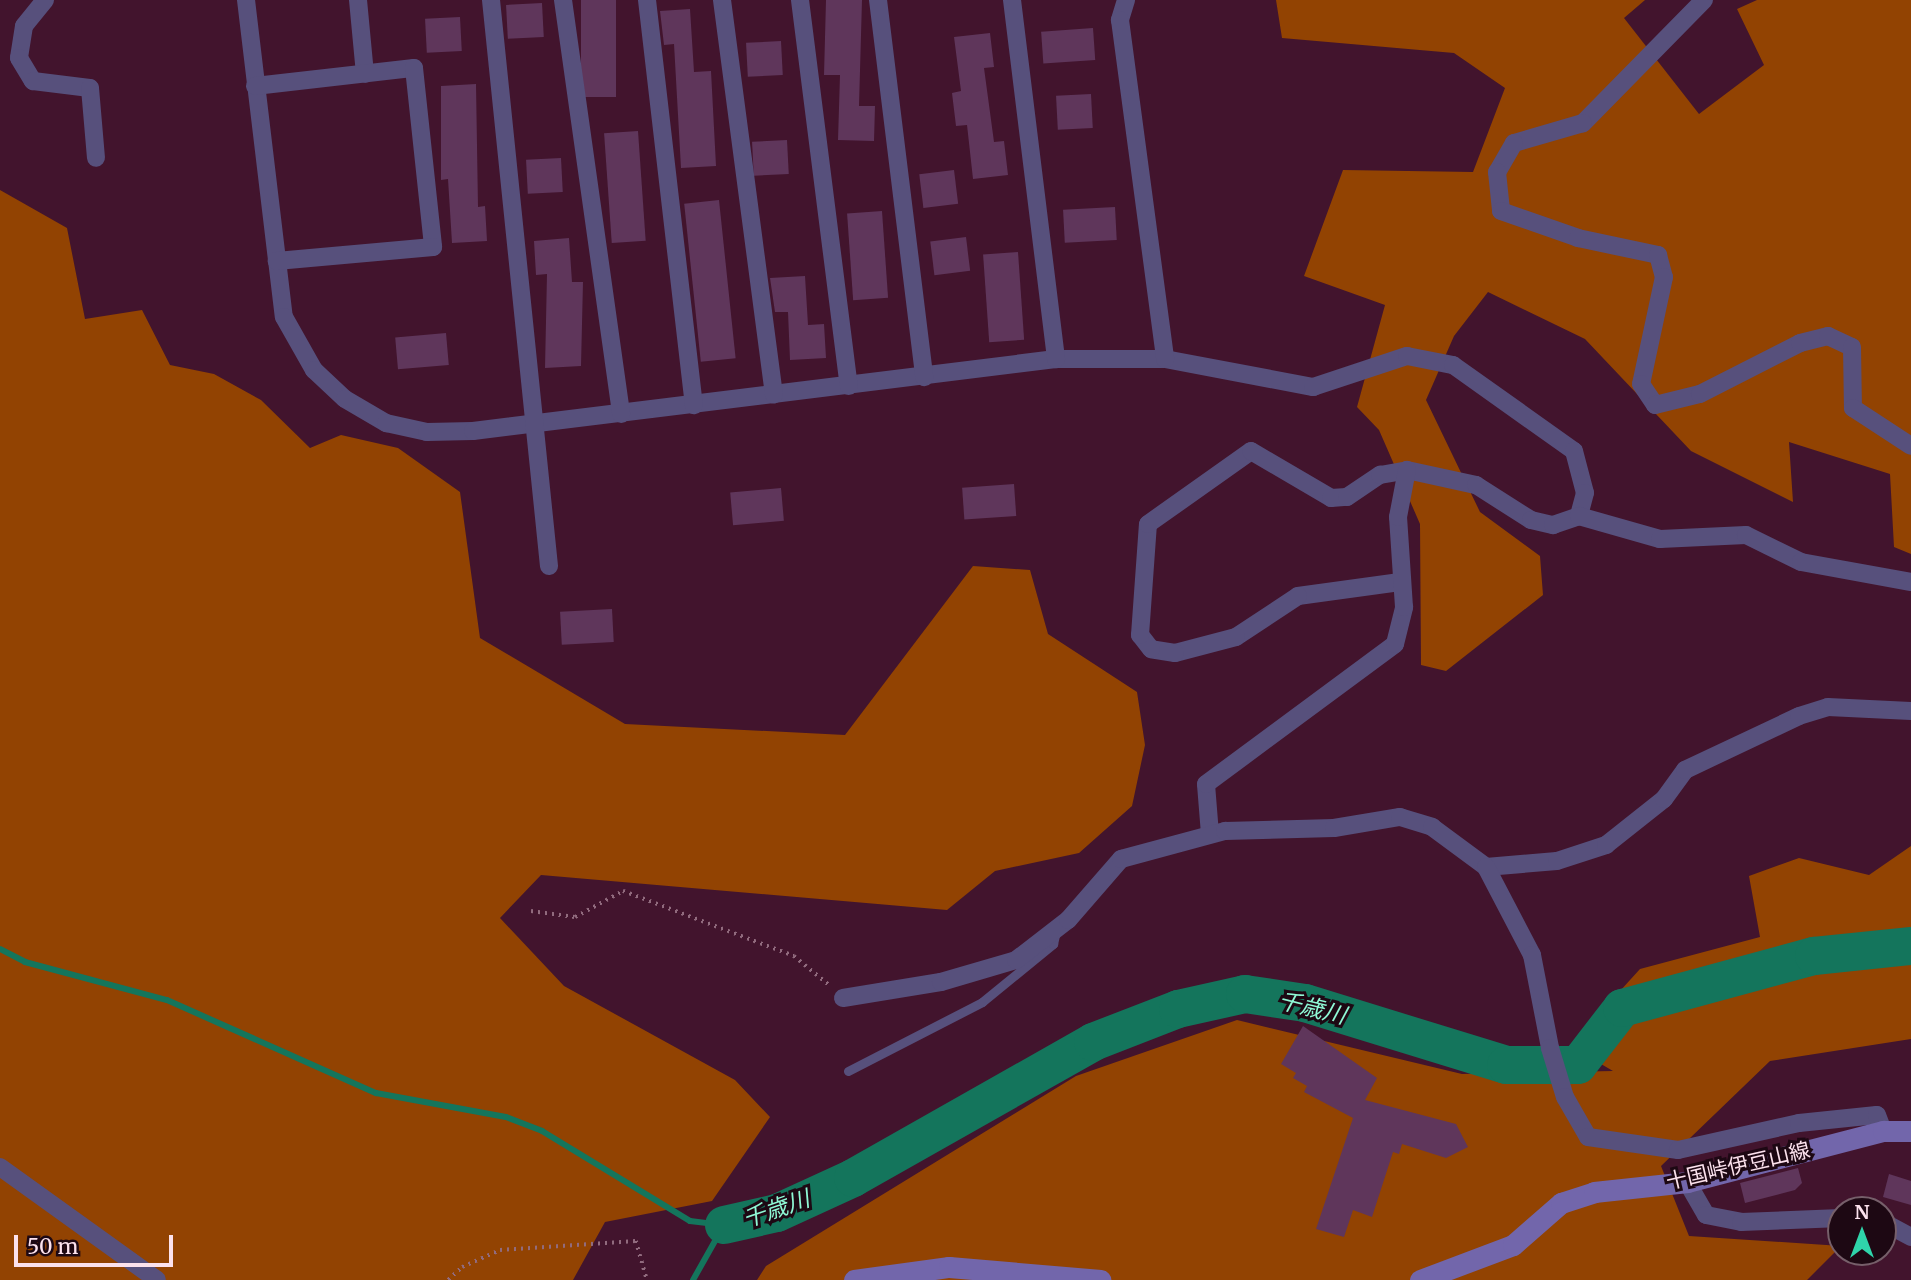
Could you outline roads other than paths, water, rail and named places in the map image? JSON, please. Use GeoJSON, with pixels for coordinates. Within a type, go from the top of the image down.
{"type":"FeatureCollection","features":[{"type":"Feature","properties":{"kind":"main road","name":"十国峠伊豆山線"},"geometry":{"type":"LineString","coordinates":[[1420,1280],[1513,1245],[1561,1203],[1594,1192],[1687,1182],[1883,1131],[1911,1131]]}},
{"type":"Feature","properties":{"kind":"main road"},"geometry":{"type":"LineString","coordinates":[[853,1280],[949,1267],[1100,1280]]}},
{"type":"Feature","properties":{"kind":"street"},"geometry":{"type":"LineString","coordinates":[[45,0],[24,26],[19,58],[33,81],[90,88],[96,158]]}},
{"type":"Feature","properties":{"kind":"street"},"geometry":{"type":"LineString","coordinates":[[246,0],[284,317],[297,347],[345,399],[386,423],[428,432],[533,424],[1056,359],[1165,359],[1313,387],[1406,356],[1452,365],[1574,451],[1586,493],[1579,516]]}},
{"type":"Feature","properties":{"kind":"street"},"geometry":{"type":"LineString","coordinates":[[358,0],[365,74]]}},
{"type":"Feature","properties":{"kind":"street"},"geometry":{"type":"LineString","coordinates":[[491,0],[549,566]]}},
{"type":"Feature","properties":{"kind":"street"},"geometry":{"type":"LineString","coordinates":[[564,0],[621,414]]}},
{"type":"Feature","properties":{"kind":"street"},"geometry":{"type":"LineString","coordinates":[[648,0],[694,405]]}},
{"type":"Feature","properties":{"kind":"street"},"geometry":{"type":"LineString","coordinates":[[722,0],[774,395]]}},
{"type":"Feature","properties":{"kind":"street"},"geometry":{"type":"LineString","coordinates":[[800,0],[849,386]]}},
{"type":"Feature","properties":{"kind":"street"},"geometry":{"type":"LineString","coordinates":[[878,0],[924,377]]}},
{"type":"Feature","properties":{"kind":"street"},"geometry":{"type":"LineString","coordinates":[[1012,0],[1056,359]]}},
{"type":"Feature","properties":{"kind":"street"},"geometry":{"type":"LineString","coordinates":[[1126,0],[1120,20],[1165,359]]}},
{"type":"Feature","properties":{"kind":"street"},"geometry":{"type":"LineString","coordinates":[[1704,0],[1583,123],[1514,143],[1497,172],[1501,211],[1578,238],[1658,256],[1664,277],[1641,384],[1655,405],[1700,394],[1800,343],[1828,336],[1852,347],[1853,408],[1911,446]]}},
{"type":"Feature","properties":{"kind":"street"},"geometry":{"type":"LineString","coordinates":[[255,86],[414,68],[433,247],[277,261]]}},
{"type":"Feature","properties":{"kind":"street"},"geometry":{"type":"LineString","coordinates":[[1399,582],[1298,596],[1228,641],[1175,653],[1151,649],[1140,635],[1148,524],[1245,453],[1263,455],[1331,498],[1347,497],[1380,475],[1407,470],[1476,485],[1531,520],[1553,525],[1579,516],[1660,539],[1746,535],[1801,562],[1911,582]]}},
{"type":"Feature","properties":{"kind":"street"},"geometry":{"type":"LineString","coordinates":[[1210,834],[1206,783],[1395,644],[1404,607],[1399,582],[1398,517],[1407,470]]}},
{"type":"Feature","properties":{"kind":"street"},"geometry":{"type":"LineString","coordinates":[[1486,867],[1557,861],[1606,845],[1664,799],[1685,770],[1799,716],[1828,707],[1911,711]]}},
{"type":"Feature","properties":{"kind":"street"},"geometry":{"type":"LineString","coordinates":[[843,998],[941,982],[1016,960],[1056,930],[1121,859],[1210,834],[1400,817],[1432,827],[1486,867],[1532,955],[1550,1048],[1565,1097],[1588,1137],[1678,1150],[1799,1123],[1877,1115],[1883,1131]]}},
{"type":"Feature","properties":{"kind":"street"},"geometry":{"type":"LineString","coordinates":[[0,1167],[158,1280]]}},
{"type":"Feature","properties":{"kind":"street"},"geometry":{"type":"LineString","coordinates":[[1687,1182],[1706,1215],[1741,1222],[1827,1219]]}},
{"type":"Feature","properties":{"kind":"lane"},"geometry":{"type":"LineString","coordinates":[[848,1071],[982,1002],[1053,944],[1056,930]]}},
{"type":"Feature","properties":{"kind":"waterway","name":"千歳川"},"geometry":{"type":"LineString","coordinates":[[724,1225],[777,1213],[853,1178],[1093,1042],[1178,1009],[1245,994],[1305,1003],[1506,1065],[1578,1065],[1622,1008],[1814,956],[1911,946]]}},
{"type":"Feature","properties":{"kind":"waterway"},"geometry":{"type":"LineString","coordinates":[[0,949],[25,962],[167,1000],[376,1093],[506,1117],[542,1131],[690,1221],[724,1225],[693,1280]]}}]}
